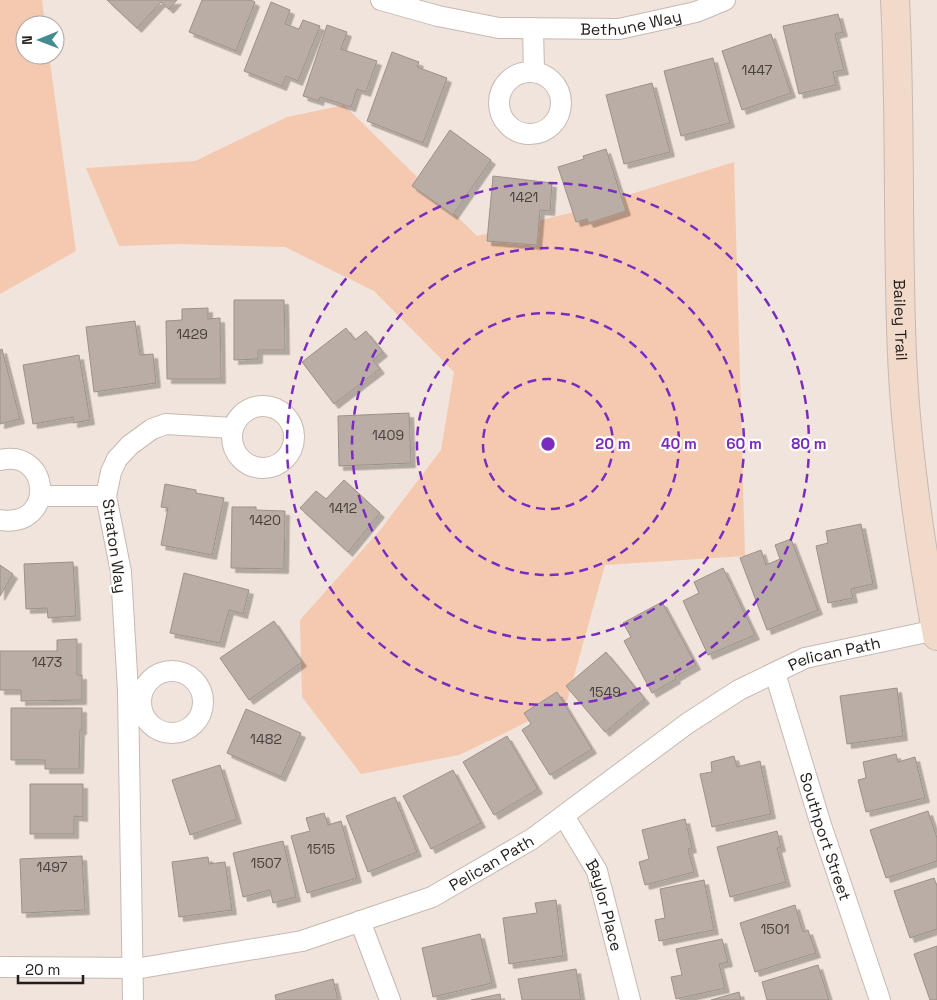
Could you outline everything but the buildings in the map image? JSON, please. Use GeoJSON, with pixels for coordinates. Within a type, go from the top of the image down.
{"type":"FeatureCollection","features":[{"type":"Feature","properties":{"kind":"street","name":"Bethune Way"},"geometry":{"type":"LineString","coordinates":[[381,0],[438,16],[499,28],[619,29],[696,12],[725,0]]}},
{"type":"Feature","properties":{"kind":"street","name":"Bailey Trail"},"geometry":{"type":"LineString","coordinates":[[895,0],[898,60],[902,356],[909,464],[921,550],[936,633]]}},
{"type":"Feature","properties":{"kind":"street"},"geometry":{"type":"LineString","coordinates":[[533,28],[534,72]]}},
{"type":"Feature","properties":{"kind":"street","name":"Straton Way"},"geometry":{"type":"LineString","coordinates":[[133,1000],[134,702],[121,572],[106,496],[111,472],[117,459],[130,445],[152,429],[166,424],[233,428]]}},
{"type":"Feature","properties":{"kind":"street"},"geometry":{"type":"LineString","coordinates":[[0,460],[10,458],[27,464],[38,478],[40,496],[32,512],[25,517],[8,522],[0,520]]}},
{"type":"Feature","properties":{"kind":"street"},"geometry":{"type":"LineString","coordinates":[[40,496],[106,496]]}},
{"type":"Feature","properties":{"kind":"street","name":"Pelican Path"},"geometry":{"type":"LineString","coordinates":[[0,967],[141,968],[302,942],[432,897],[532,839],[688,723],[739,690],[805,658],[936,633]]}},
{"type":"Feature","properties":{"kind":"street","name":"Southport Street"},"geometry":{"type":"LineString","coordinates":[[775,673],[821,825],[880,1000]]}},
{"type":"Feature","properties":{"kind":"street","name":"Baylor Place"},"geometry":{"type":"LineString","coordinates":[[564,816],[597,871],[630,1000]]}},
{"type":"Feature","properties":{"kind":"street"},"geometry":{"type":"LineString","coordinates":[[360,921],[390,1000]]}},
{"type":"Feature","properties":{"kind":"shaded area"},"geometry":{"type":"Polygon","coordinates":[[[0,0],[42,0],[44,15],[15,15],[15,65],[50,65],[76,251],[0,294],[0,0]]]}},
{"type":"Feature","properties":{"kind":"shaded area"},"geometry":{"type":"Polygon","coordinates":[[[344,105],[477,236],[570,213],[734,162],[745,556],[605,565],[567,701],[459,755],[361,774],[302,697],[300,620],[381,529],[441,450],[454,372],[374,291],[285,247],[176,244],[119,246],[86,168],[195,161],[287,117],[344,105]]]}}]}
